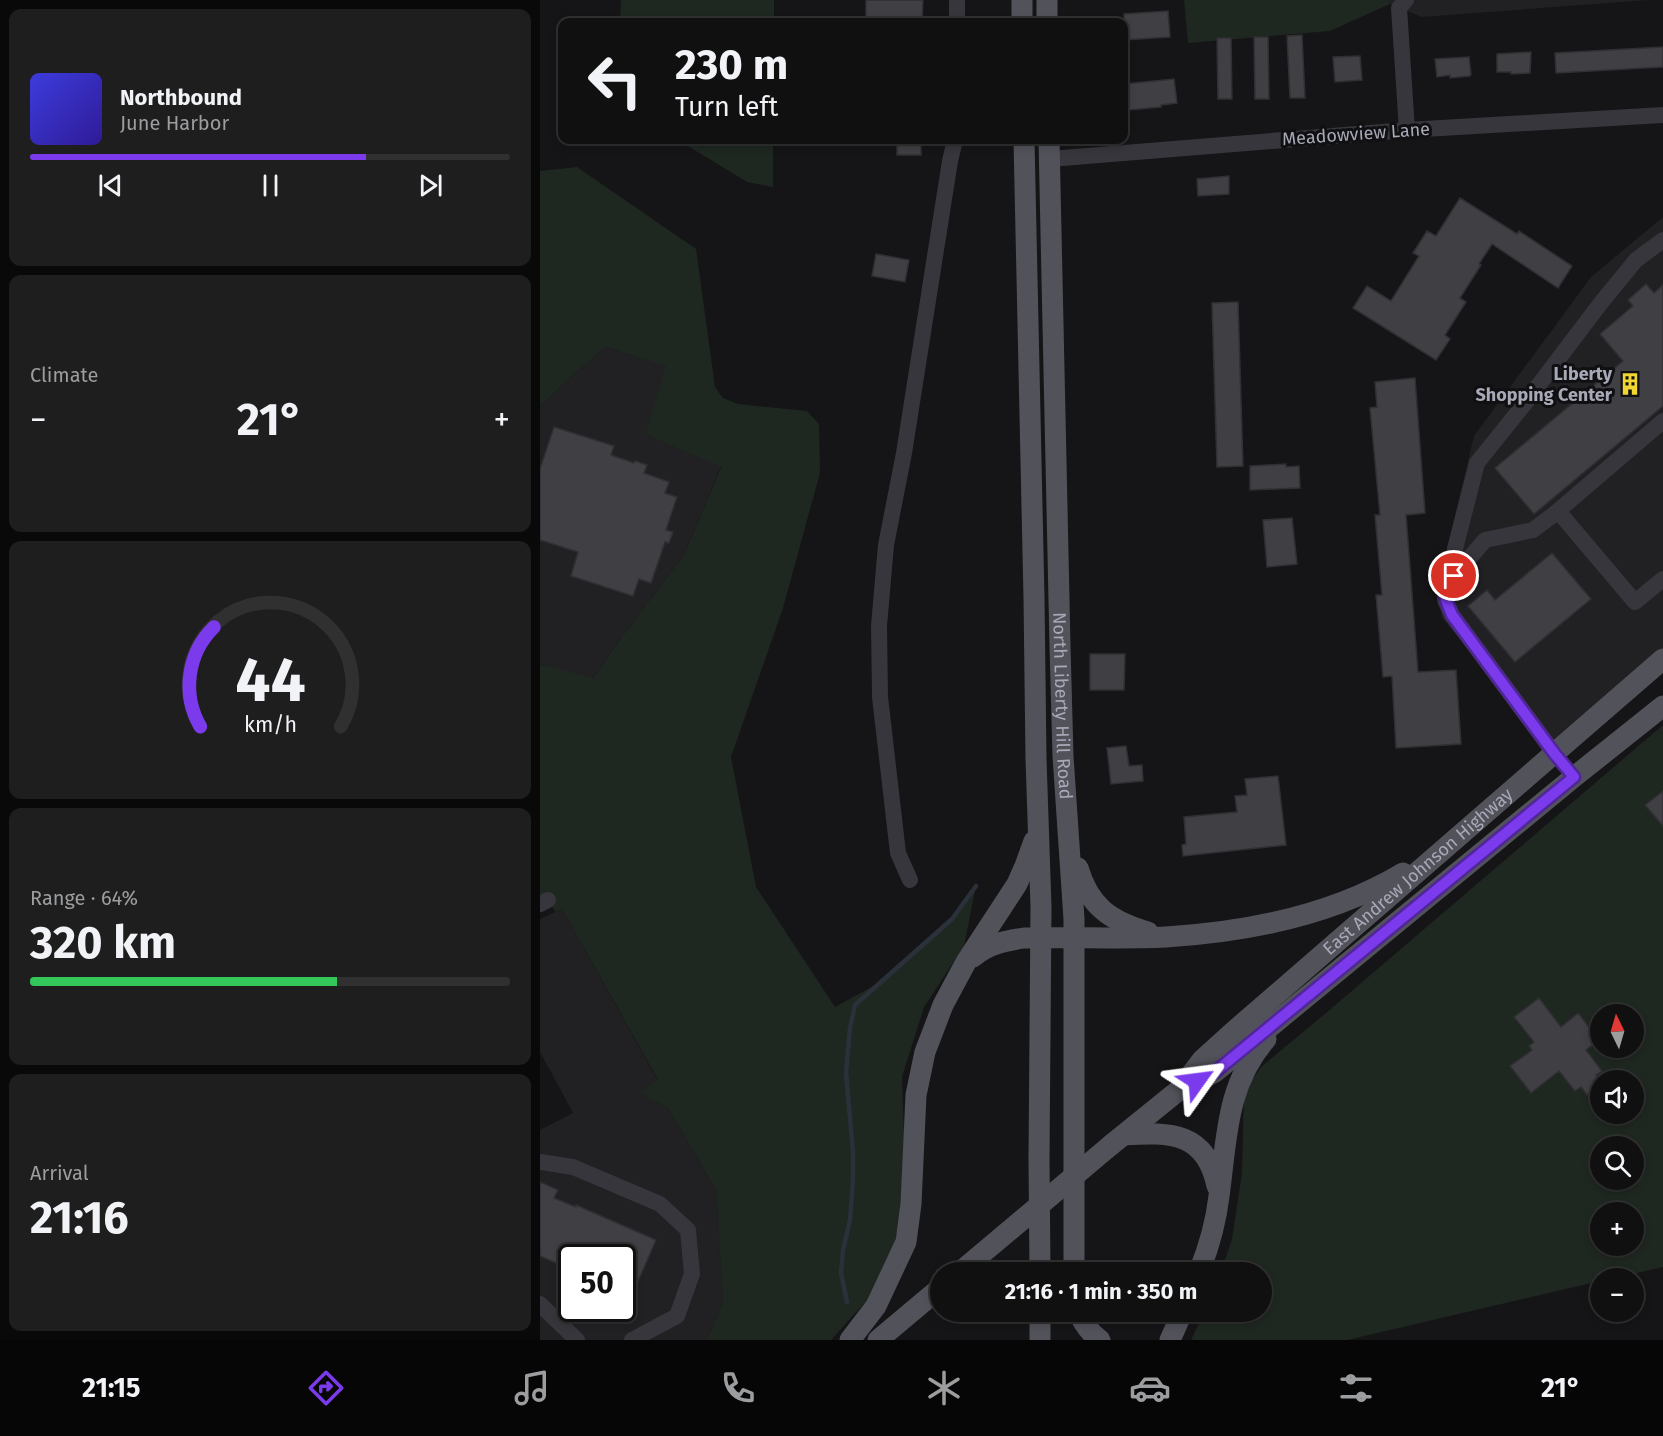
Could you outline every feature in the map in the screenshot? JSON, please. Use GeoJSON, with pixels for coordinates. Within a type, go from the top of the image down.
{"type":"FeatureCollection","features":[{"type":"Feature","properties":{"kind":"main road"},"geometry":{"type":"LineString","coordinates":[[1022,0],[1022,18]]}},
{"type":"Feature","properties":{"kind":"main road"},"geometry":{"type":"LineString","coordinates":[[1047,0],[1047,18]]}},
{"type":"Feature","properties":{"kind":"main road"},"geometry":{"type":"LineString","coordinates":[[1024,150],[1049,149]]}},
{"type":"Feature","properties":{"kind":"main road","name":"North Liberty Hill Road"},"geometry":{"type":"LineString","coordinates":[[1049,149],[1063,756],[1074,937],[1074,1262]]}},
{"type":"Feature","properties":{"kind":"main road","name":"North Liberty Hill Road"},"geometry":{"type":"LineString","coordinates":[[1024,150],[1041,937],[1040,1262]]}},
{"type":"Feature","properties":{"kind":"main road","name":"East Andrew Johnson Highway"},"geometry":{"type":"LineString","coordinates":[[1179,1090],[1202,1060],[1663,659]]}},
{"type":"Feature","properties":{"kind":"main road","name":"East Andrew Johnson Highway"},"geometry":{"type":"LineString","coordinates":[[972,1262],[1179,1090],[1215,1072],[1663,706]]}},
{"type":"Feature","properties":{"kind":"main road"},"geometry":{"type":"LineString","coordinates":[[1554,753],[1574,777]]}},
{"type":"Feature","properties":{"kind":"main road"},"geometry":{"type":"LineString","coordinates":[[850,1340],[876,1306],[906,1242],[912,1193],[916,1095],[925,1052],[943,1005],[966,962],[1017,884],[1038,826]]}},
{"type":"Feature","properties":{"kind":"main road"},"geometry":{"type":"LineString","coordinates":[[1069,835],[1080,874],[1094,902],[1103,911],[1128,926],[1166,937]]}},
{"type":"Feature","properties":{"kind":"main road"},"geometry":{"type":"LineString","coordinates":[[966,962],[982,949],[1004,941],[1024,938],[1166,937],[1239,930],[1346,901],[1393,879],[1442,849]]}},
{"type":"Feature","properties":{"kind":"main road"},"geometry":{"type":"LineString","coordinates":[[1203,1262],[1209,1246],[1219,1198],[1226,1135],[1236,1088],[1255,1052],[1294,1007]]}},
{"type":"Feature","properties":{"kind":"main road"},"geometry":{"type":"LineString","coordinates":[[1118,1140],[1156,1133],[1183,1138],[1201,1149],[1214,1171],[1219,1198]]}},
{"type":"Feature","properties":{"kind":"main road"},"geometry":{"type":"LineString","coordinates":[[878,1340],[930,1296]]}},
{"type":"Feature","properties":{"kind":"main road"},"geometry":{"type":"LineString","coordinates":[[1040,1322],[1040,1340]]}},
{"type":"Feature","properties":{"kind":"main road"},"geometry":{"type":"LineString","coordinates":[[1074,1340],[1075,1322]]}},
{"type":"Feature","properties":{"kind":"main road"},"geometry":{"type":"LineString","coordinates":[[1082,1322],[1100,1340]]}},
{"type":"Feature","properties":{"kind":"main road"},"geometry":{"type":"LineString","coordinates":[[1169,1337],[1178,1322]]}},
{"type":"Feature","properties":{"kind":"street"},"geometry":{"type":"LineString","coordinates":[[957,0],[957,18]]}},
{"type":"Feature","properties":{"kind":"street"},"geometry":{"type":"LineString","coordinates":[[1406,0],[1399,8],[1407,130]]}},
{"type":"Feature","properties":{"kind":"street","name":"Meadowview Lane"},"geometry":{"type":"LineString","coordinates":[[1049,149],[1663,115]]}},
{"type":"Feature","properties":{"kind":"street"},"geometry":{"type":"LineString","coordinates":[[910,880],[898,853],[880,698],[879,626],[886,545],[904,453],[954,144]]}},
{"type":"Feature","properties":{"kind":"street"},"geometry":{"type":"LineString","coordinates":[[1554,753],[1452,615],[1446,600],[1445,588],[1477,463],[1636,260],[1663,240]]}},
{"type":"Feature","properties":{"kind":"street"},"geometry":{"type":"LineString","coordinates":[[1445,588],[1485,540],[1533,530],[1663,421]]}},
{"type":"Feature","properties":{"kind":"street"},"geometry":{"type":"LineString","coordinates":[[1558,511],[1635,602],[1663,579]]}},
{"type":"Feature","properties":{"kind":"street"},"geometry":{"type":"LineString","coordinates":[[540,1162],[573,1167],[660,1204],[688,1230],[692,1274],[678,1316],[632,1340]]}},
{"type":"Feature","properties":{"kind":"street"},"geometry":{"type":"LineString","coordinates":[[540,1304],[577,1340]]}},
{"type":"Feature","properties":{"kind":"shaded area"},"geometry":{"type":"Polygon","coordinates":[[[621,0],[774,0],[774,18],[620,18],[621,0]]]}},
{"type":"Feature","properties":{"kind":"shaded area"},"geometry":{"type":"Polygon","coordinates":[[[1184,0],[1389,0],[1390,4],[1330,31],[1188,43],[1184,0]]]}},
{"type":"Feature","properties":{"kind":"shaded area"},"geometry":{"type":"Polygon","coordinates":[[[1389,0],[1649,0],[1422,17],[1390,4],[1389,0]]]}},
{"type":"Feature","properties":{"kind":"shaded area"},"geometry":{"type":"Polygon","coordinates":[[[685,144],[773,144],[773,187],[747,182],[685,144]]]}},
{"type":"Feature","properties":{"kind":"shaded area"},"geometry":{"type":"Polygon","coordinates":[[[577,167],[696,249],[715,387],[723,398],[738,404],[807,411],[819,424],[820,473],[783,608],[731,757],[756,887],[835,1007],[886,979],[952,919],[976,886],[964,946],[924,1007],[902,1077],[905,1162],[901,1213],[894,1248],[870,1297],[831,1340],[707,1340],[723,1302],[716,1190],[668,1108],[639,1093],[658,1080],[562,909],[555,912],[548,900],[540,904],[540,664],[593,678],[684,555],[721,467],[645,434],[666,366],[605,347],[540,406],[540,171],[577,167]]]}},
{"type":"Feature","properties":{"kind":"shaded area","name":"Liberty Shopping Center"},"geometry":{"type":"Polygon","coordinates":[[[1663,217],[1663,659],[1554,753],[1442,618],[1437,591],[1474,436],[1591,277],[1663,217]]]}},
{"type":"Feature","properties":{"kind":"shaded area"},"geometry":{"type":"Polygon","coordinates":[[[605,347],[667,366],[645,434],[721,466],[684,555],[592,679],[540,664],[540,406],[605,347]]]}},
{"type":"Feature","properties":{"kind":"shaded area"},"geometry":{"type":"Polygon","coordinates":[[[1663,725],[1663,1267],[1644,1271],[1644,1268],[1590,1268],[1590,1283],[1347,1340],[1191,1340],[1200,1322],[1272,1322],[1272,1262],[1224,1262],[1232,1239],[1242,1173],[1244,1092],[1261,1067],[1663,725]]]}},
{"type":"Feature","properties":{"kind":"shaded area"},"geometry":{"type":"Polygon","coordinates":[[[562,909],[658,1081],[640,1093],[668,1108],[716,1190],[723,1302],[707,1340],[540,1340],[540,1130],[573,1113],[540,1052],[540,919],[562,909]]]}},
{"type":"Feature","properties":{"kind":"building"},"geometry":{"type":"Polygon","coordinates":[[[866,0],[923,0],[922,18],[866,18],[866,0]]]}},
{"type":"Feature","properties":{"kind":"building"},"geometry":{"type":"Polygon","coordinates":[[[1168,11],[1170,37],[1128,40],[1128,18],[1124,18],[1124,14],[1168,11]]]}},
{"type":"Feature","properties":{"kind":"building"},"geometry":{"type":"Polygon","coordinates":[[[1302,35],[1305,98],[1290,98],[1287,36],[1302,35]]]}},
{"type":"Feature","properties":{"kind":"building"},"geometry":{"type":"Polygon","coordinates":[[[1254,37],[1268,37],[1269,99],[1255,99],[1254,37]]]}},
{"type":"Feature","properties":{"kind":"building"},"geometry":{"type":"Polygon","coordinates":[[[1217,38],[1231,38],[1232,99],[1218,99],[1217,38]]]}},
{"type":"Feature","properties":{"kind":"building"},"geometry":{"type":"Polygon","coordinates":[[[1663,47],[1663,67],[1556,73],[1555,53],[1663,47]]]}},
{"type":"Feature","properties":{"kind":"building"},"geometry":{"type":"Polygon","coordinates":[[[1531,52],[1530,73],[1497,72],[1497,54],[1531,52]]]}},
{"type":"Feature","properties":{"kind":"building"},"geometry":{"type":"Polygon","coordinates":[[[1360,56],[1362,80],[1335,82],[1333,57],[1360,56]]]}},
{"type":"Feature","properties":{"kind":"building"},"geometry":{"type":"Polygon","coordinates":[[[1469,57],[1470,76],[1437,77],[1435,59],[1469,57]]]}},
{"type":"Feature","properties":{"kind":"building"},"geometry":{"type":"Polygon","coordinates":[[[1174,79],[1177,103],[1128,110],[1128,84],[1174,79]]]}},
{"type":"Feature","properties":{"kind":"building"},"geometry":{"type":"Polygon","coordinates":[[[897,144],[921,144],[921,155],[897,155],[897,144]]]}},
{"type":"Feature","properties":{"kind":"building"},"geometry":{"type":"Polygon","coordinates":[[[1229,176],[1229,194],[1198,196],[1197,179],[1229,176]]]}},
{"type":"Feature","properties":{"kind":"building"},"geometry":{"type":"Polygon","coordinates":[[[1460,198],[1517,234],[1519,231],[1572,266],[1558,288],[1492,244],[1460,298],[1466,302],[1445,335],[1450,339],[1436,360],[1353,308],[1367,286],[1391,301],[1419,256],[1413,253],[1427,231],[1436,236],[1460,198]]]}},
{"type":"Feature","properties":{"kind":"building"},"geometry":{"type":"Polygon","coordinates":[[[876,254],[909,260],[905,282],[872,276],[876,254]]]}},
{"type":"Feature","properties":{"kind":"building","name":"Liberty Shopping Center"},"geometry":{"type":"Polygon","coordinates":[[[1646,284],[1654,293],[1663,285],[1663,406],[1534,514],[1495,468],[1623,361],[1600,334],[1633,306],[1628,300],[1646,284]]]}},
{"type":"Feature","properties":{"kind":"building"},"geometry":{"type":"Polygon","coordinates":[[[1238,302],[1243,466],[1217,467],[1212,303],[1238,302]]]}},
{"type":"Feature","properties":{"kind":"building"},"geometry":{"type":"Polygon","coordinates":[[[1415,378],[1425,513],[1406,515],[1418,672],[1456,670],[1461,744],[1396,748],[1392,676],[1383,677],[1376,595],[1382,595],[1375,515],[1380,515],[1370,408],[1377,407],[1375,382],[1415,378]]]}},
{"type":"Feature","properties":{"kind":"building"},"geometry":{"type":"Polygon","coordinates":[[[554,427],[614,446],[611,455],[647,465],[644,473],[669,482],[665,493],[677,497],[666,530],[673,532],[669,543],[665,542],[651,583],[639,579],[633,596],[571,576],[578,552],[540,540],[540,469],[554,427]]]}},
{"type":"Feature","properties":{"kind":"building"},"geometry":{"type":"Polygon","coordinates":[[[1286,464],[1286,467],[1299,466],[1300,488],[1250,490],[1250,466],[1286,464]]]}},
{"type":"Feature","properties":{"kind":"building"},"geometry":{"type":"Polygon","coordinates":[[[1292,518],[1297,564],[1267,567],[1263,520],[1292,518]]]}},
{"type":"Feature","properties":{"kind":"building"},"geometry":{"type":"Polygon","coordinates":[[[1552,553],[1591,599],[1515,662],[1468,606],[1487,590],[1495,600],[1552,553]]]}},
{"type":"Feature","properties":{"kind":"building"},"geometry":{"type":"Polygon","coordinates":[[[1090,654],[1125,654],[1124,690],[1090,690],[1090,654]]]}},
{"type":"Feature","properties":{"kind":"building"},"geometry":{"type":"Polygon","coordinates":[[[1126,746],[1129,766],[1142,765],[1143,781],[1111,784],[1107,748],[1126,746]]]}},
{"type":"Feature","properties":{"kind":"building"},"geometry":{"type":"Polygon","coordinates":[[[1278,776],[1286,845],[1183,856],[1182,845],[1186,844],[1184,817],[1237,812],[1235,796],[1247,795],[1245,779],[1278,776]]]}},
{"type":"Feature","properties":{"kind":"building"},"geometry":{"type":"Polygon","coordinates":[[[1663,791],[1663,826],[1645,805],[1663,791]]]}},
{"type":"Feature","properties":{"kind":"building"},"geometry":{"type":"Polygon","coordinates":[[[1539,998],[1561,1027],[1578,1013],[1590,1028],[1590,1047],[1586,1050],[1601,1070],[1590,1070],[1590,1093],[1587,1095],[1581,1087],[1575,1091],[1559,1071],[1531,1093],[1510,1066],[1532,1050],[1529,1046],[1534,1042],[1514,1017],[1539,998]]]}},
{"type":"Feature","properties":{"kind":"building"},"geometry":{"type":"Polygon","coordinates":[[[540,1182],[558,1190],[554,1198],[576,1207],[576,1205],[656,1240],[636,1286],[636,1244],[558,1244],[558,1264],[540,1256],[540,1182]]]}},
{"type":"Feature","properties":{"kind":"waterway"},"geometry":{"type":"LineString","coordinates":[[847,1302],[841,1273],[843,1250],[850,1220],[853,1152],[846,1073],[850,1028],[855,1005],[952,919],[976,886]]}},
{"type":"Feature","properties":{"kind":"place","name":"Liberty Shopping Center"},"geometry":{"type":"Point","coordinates":[1630,384]}},
{"type":"Feature","properties":{"kind":"route"},"geometry":{"type":"LineString","coordinates":[[1197,1081],[1215,1072],[1574,777],[1452,615],[1446,600],[1445,588],[1454,576]]}}]}
